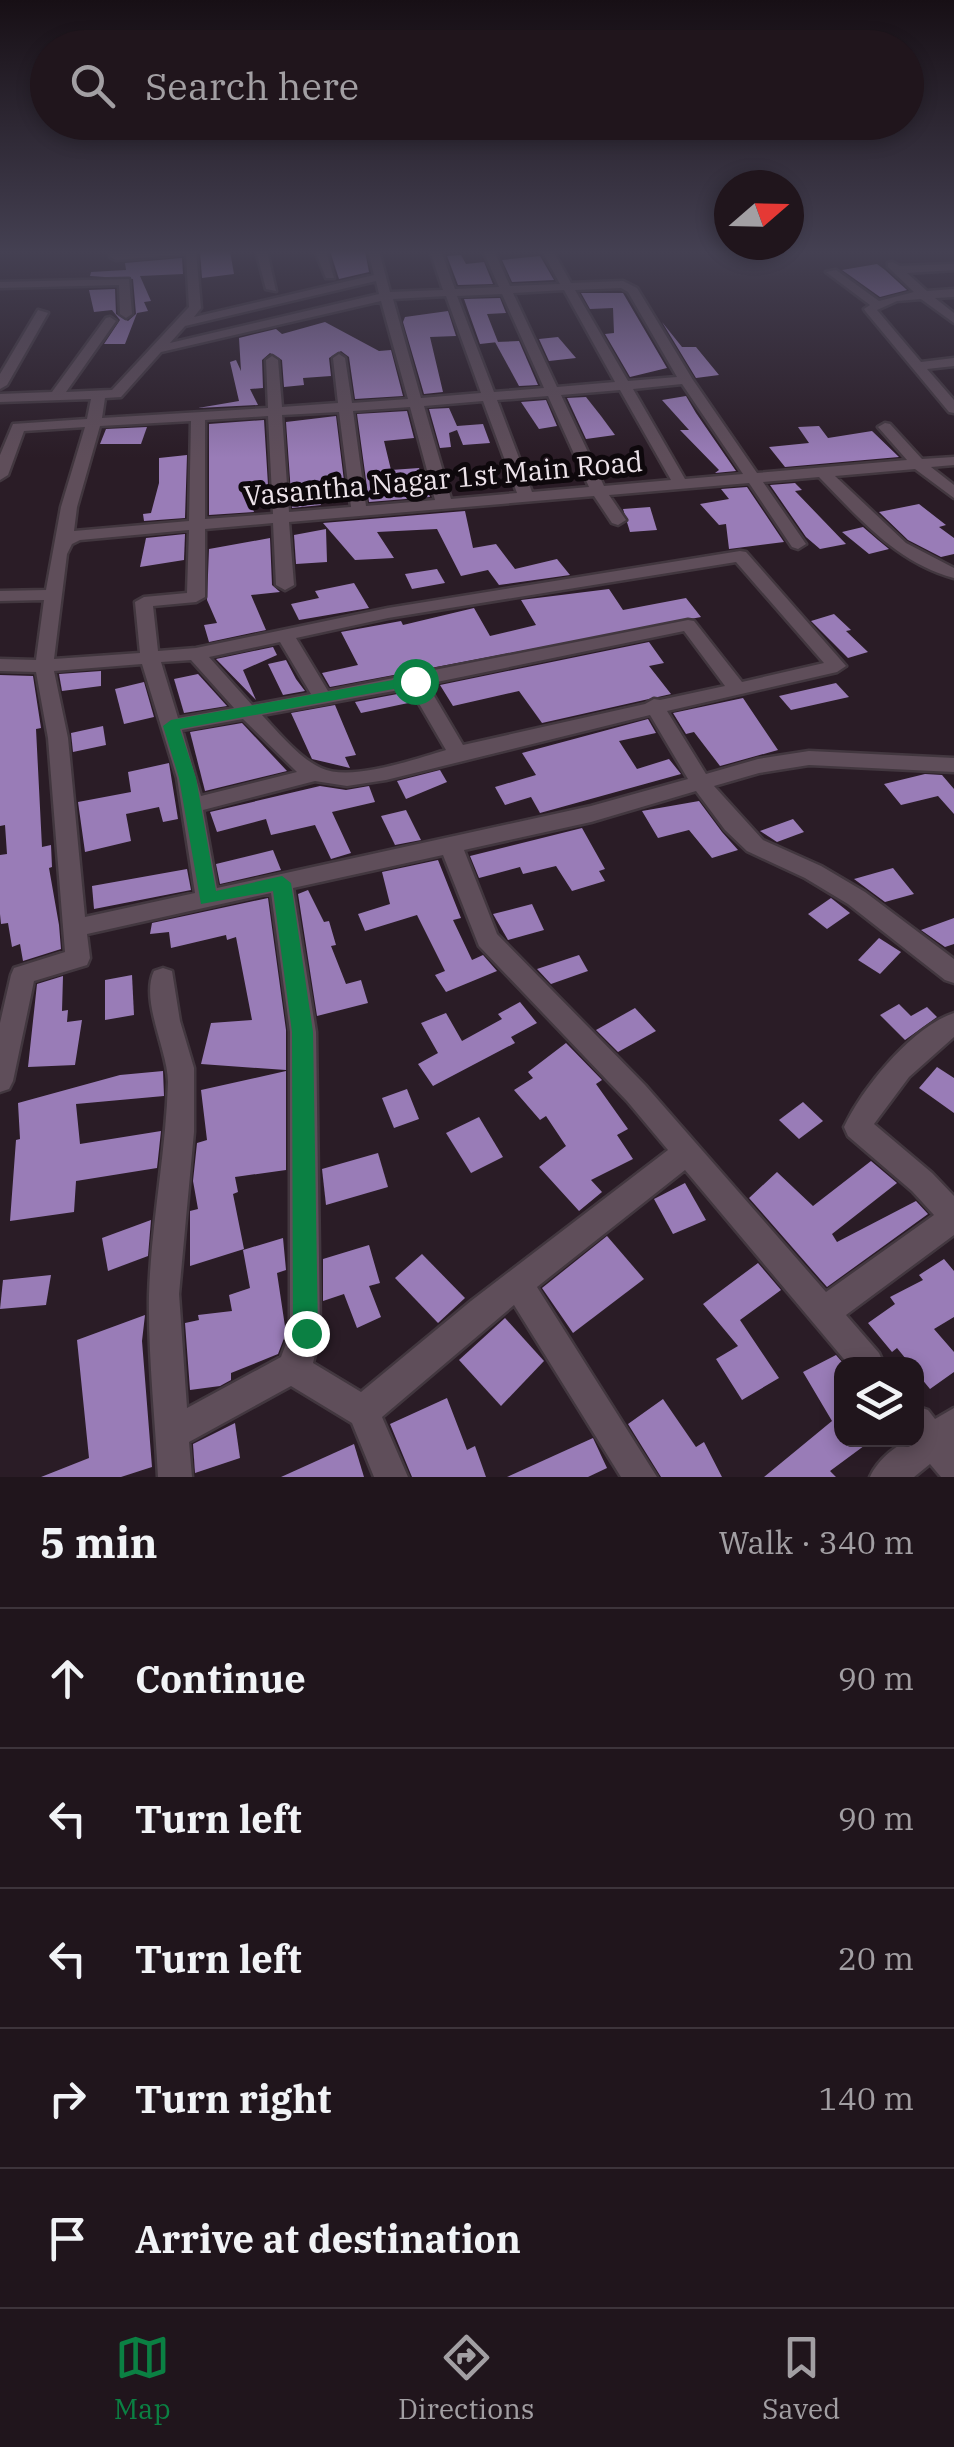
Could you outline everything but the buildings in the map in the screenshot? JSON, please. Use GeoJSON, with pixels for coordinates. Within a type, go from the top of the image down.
{"type":"FeatureCollection","features":[{"type":"Feature","properties":{"kind":"street"},"geometry":{"type":"LineString","coordinates":[[0,386],[38,320]]}},
{"type":"Feature","properties":{"kind":"street"},"geometry":{"type":"LineString","coordinates":[[0,398],[116,394],[186,320]]}},
{"type":"Feature","properties":{"kind":"street"},"geometry":{"type":"LineString","coordinates":[[180,327],[208,320]]}},
{"type":"Feature","properties":{"kind":"street"},"geometry":{"type":"LineString","coordinates":[[159,350],[285,320]]}},
{"type":"Feature","properties":{"kind":"street"},"geometry":{"type":"LineString","coordinates":[[392,320],[444,503]]}},
{"type":"Feature","properties":{"kind":"street"},"geometry":{"type":"LineString","coordinates":[[458,320],[526,498]]}},
{"type":"Feature","properties":{"kind":"street"},"geometry":{"type":"LineString","coordinates":[[520,320],[598,490],[618,520]]}},
{"type":"Feature","properties":{"kind":"street"},"geometry":{"type":"LineString","coordinates":[[586,320],[680,482]]}},
{"type":"Feature","properties":{"kind":"street"},"geometry":{"type":"LineString","coordinates":[[651,320],[686,380],[798,544]]}},
{"type":"Feature","properties":{"kind":"street"},"geometry":{"type":"LineString","coordinates":[[879,320],[954,409]]}},
{"type":"Feature","properties":{"kind":"street"},"geometry":{"type":"LineString","coordinates":[[55,397],[110,321]]}},
{"type":"Feature","properties":{"kind":"street"},"geometry":{"type":"LineString","coordinates":[[339,358],[360,511]]}},
{"type":"Feature","properties":{"kind":"street"},"geometry":{"type":"LineString","coordinates":[[272,360],[285,585]]}},
{"type":"Feature","properties":{"kind":"street"},"geometry":{"type":"LineString","coordinates":[[916,366],[954,362]]}},
{"type":"Feature","properties":{"kind":"street"},"geometry":{"type":"LineString","coordinates":[[0,475],[18,427],[415,403],[686,380]]}},
{"type":"Feature","properties":{"kind":"street"},"geometry":{"type":"LineString","coordinates":[[0,1078],[23,975],[78,958],[58,738],[44,666],[52,595],[67,540],[69,507],[96,422],[98,397]]}},
{"type":"Feature","properties":{"kind":"street"},"geometry":{"type":"LineString","coordinates":[[198,415],[196,597],[144,602],[150,658],[192,806],[208,900]]}},
{"type":"Feature","properties":{"kind":"street"},"geometry":{"type":"LineString","coordinates":[[885,427],[919,466],[954,493]]}},
{"type":"Feature","properties":{"kind":"street","name":"Vasantha Nagar 1st Main Road"},"geometry":{"type":"LineString","coordinates":[[67,540],[77,535],[954,461]]}},
{"type":"Feature","properties":{"kind":"street"},"geometry":{"type":"LineString","coordinates":[[825,474],[880,529],[932,565],[954,573]]}},
{"type":"Feature","properties":{"kind":"street"},"geometry":{"type":"LineString","coordinates":[[0,665],[44,666],[196,654],[388,612],[740,556],[837,666],[654,705],[373,777],[315,774],[192,806]]}},
{"type":"Feature","properties":{"kind":"street"},"geometry":{"type":"LineString","coordinates":[[0,596],[52,595]]}},
{"type":"Feature","properties":{"kind":"street"},"geometry":{"type":"LineString","coordinates":[[171,726],[688,625],[736,687]]}},
{"type":"Feature","properties":{"kind":"street"},"geometry":{"type":"LineString","coordinates":[[286,635],[323,698]]}},
{"type":"Feature","properties":{"kind":"street"},"geometry":{"type":"LineString","coordinates":[[196,654],[249,713],[315,774]]}},
{"type":"Feature","properties":{"kind":"street"},"geometry":{"type":"LineString","coordinates":[[415,681],[458,753]]}},
{"type":"Feature","properties":{"kind":"street"},"geometry":{"type":"LineString","coordinates":[[654,705],[700,780],[746,839],[764,853],[805,867],[839,886],[951,966]]}},
{"type":"Feature","properties":{"kind":"street"},"geometry":{"type":"LineString","coordinates":[[74,928],[592,814],[700,780],[810,758],[954,766]]}},
{"type":"Feature","properties":{"kind":"street"},"geometry":{"type":"LineString","coordinates":[[451,846],[487,939],[636,1092],[862,1357]]}},
{"type":"Feature","properties":{"kind":"street"},"geometry":{"type":"LineString","coordinates":[[173,1432],[292,1368],[301,1354],[306,1333],[305,1088],[302,1032],[282,883]]}},
{"type":"Feature","properties":{"kind":"street"},"geometry":{"type":"LineString","coordinates":[[163,978],[167,1022],[181,1068],[164,1294],[175,1477]]}},
{"type":"Feature","properties":{"kind":"street"},"geometry":{"type":"LineString","coordinates":[[824,1312],[954,1218],[858,1127],[866,1107],[883,1088],[954,1022]]}},
{"type":"Feature","properties":{"kind":"street"},"geometry":{"type":"LineString","coordinates":[[363,1412],[483,1307],[518,1285],[686,1152]]}},
{"type":"Feature","properties":{"kind":"street"},"geometry":{"type":"LineString","coordinates":[[518,1285],[640,1477]]}},
{"type":"Feature","properties":{"kind":"street"},"geometry":{"type":"LineString","coordinates":[[292,1368],[363,1412],[391,1477]]}},
{"type":"Feature","properties":{"kind":"street"},"geometry":{"type":"LineString","coordinates":[[888,1477],[934,1429],[954,1466]]}},
{"type":"Feature","properties":{"kind":"route"},"geometry":{"type":"LineString","coordinates":[[306,1333],[305,1088],[302,1032],[282,883],[208,900],[187,778],[171,726],[415,681]]}}]}
